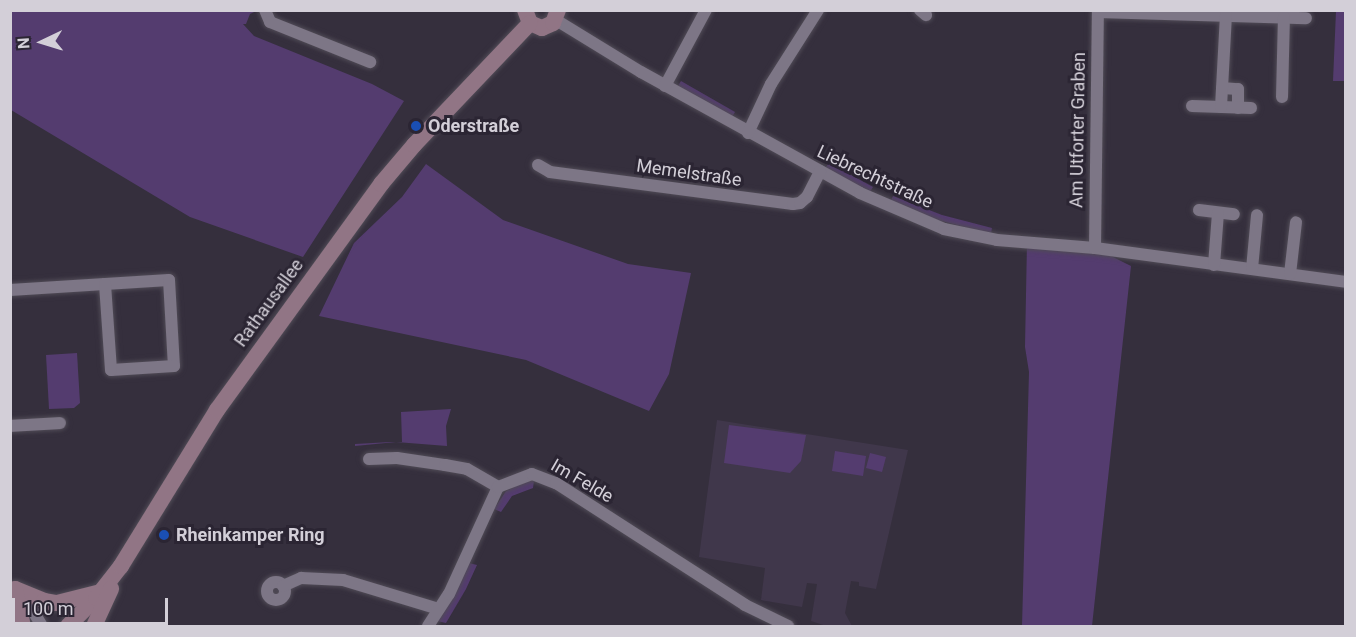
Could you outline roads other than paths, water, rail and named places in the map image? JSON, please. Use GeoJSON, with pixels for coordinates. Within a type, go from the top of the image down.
{"type":"FeatureCollection","features":[{"type":"Feature","properties":{"kind":"street"},"geometry":{"type":"LineString","coordinates":[[265,10],[270,22],[370,62]]}},
{"type":"Feature","properties":{"kind":"street"},"geometry":{"type":"LineString","coordinates":[[665,86],[706,10]]}},
{"type":"Feature","properties":{"kind":"street"},"geometry":{"type":"LineString","coordinates":[[748,133],[771,84],[818,10]]}},
{"type":"Feature","properties":{"kind":"street","name":"Am Utforter Graben"},"geometry":{"type":"LineString","coordinates":[[1095,248],[1098,11],[1306,18]]}},
{"type":"Feature","properties":{"kind":"street"},"geometry":{"type":"LineString","coordinates":[[528,17],[542,28],[557,15]]}},
{"type":"Feature","properties":{"kind":"street","name":"Liebrechtstraße"},"geometry":{"type":"LineString","coordinates":[[557,15],[665,86],[748,133],[860,193],[945,229],[997,240],[1095,248],[1346,282]]}},
{"type":"Feature","properties":{"kind":"street"},"geometry":{"type":"LineString","coordinates":[[1221,107],[1226,15]]}},
{"type":"Feature","properties":{"kind":"street","name":"Rathausallee"},"geometry":{"type":"LineString","coordinates":[[68,627],[102,591],[121,566],[217,410],[381,184],[528,17]]}},
{"type":"Feature","properties":{"kind":"street"},"geometry":{"type":"LineString","coordinates":[[1282,97],[1284,17]]}},
{"type":"Feature","properties":{"kind":"street"},"geometry":{"type":"LineString","coordinates":[[1222,88],[1238,89],[1238,108]]}},
{"type":"Feature","properties":{"kind":"street"},"geometry":{"type":"LineString","coordinates":[[1192,106],[1251,108]]}},
{"type":"Feature","properties":{"kind":"street","name":"Memelstraße"},"geometry":{"type":"LineString","coordinates":[[538,165],[550,172],[793,204],[800,203],[807,196],[820,171]]}},
{"type":"Feature","properties":{"kind":"street"},"geometry":{"type":"LineString","coordinates":[[1198,210],[1234,214]]}},
{"type":"Feature","properties":{"kind":"street"},"geometry":{"type":"LineString","coordinates":[[1214,265],[1218,213]]}},
{"type":"Feature","properties":{"kind":"street"},"geometry":{"type":"LineString","coordinates":[[1252,269],[1257,215]]}},
{"type":"Feature","properties":{"kind":"street"},"geometry":{"type":"LineString","coordinates":[[1290,274],[1296,222]]}},
{"type":"Feature","properties":{"kind":"street"},"geometry":{"type":"LineString","coordinates":[[10,290],[105,284],[169,280],[174,366],[111,370],[105,284]]}},
{"type":"Feature","properties":{"kind":"street"},"geometry":{"type":"LineString","coordinates":[[10,426],[60,423]]}},
{"type":"Feature","properties":{"kind":"street"},"geometry":{"type":"LineString","coordinates":[[369,459],[397,458],[445,465],[467,470],[498,487],[470,552],[428,627]]}},
{"type":"Feature","properties":{"kind":"street","name":"Im Felde"},"geometry":{"type":"LineString","coordinates":[[498,487],[532,474],[556,483],[745,605],[788,627]]}},
{"type":"Feature","properties":{"kind":"street"},"geometry":{"type":"LineString","coordinates":[[94,627],[121,566]]}},
{"type":"Feature","properties":{"kind":"street"},"geometry":{"type":"LineString","coordinates":[[284,586],[301,578],[344,580],[439,609]]}},
{"type":"Feature","properties":{"kind":"street"},"geometry":{"type":"LineString","coordinates":[[13,587],[44,602],[57,603],[102,591]]}},
{"type":"Feature","properties":{"kind":"street"},"geometry":{"type":"LineString","coordinates":[[13,587],[21,606],[23,627]]}},
{"type":"Feature","properties":{"kind":"street"},"geometry":{"type":"LineString","coordinates":[[13,587],[30,606],[42,627]]}},
{"type":"Feature","properties":{"kind":"place","name":"Oderstraße"},"geometry":{"type":"Point","coordinates":[416,126]}},
{"type":"Feature","properties":{"kind":"place","name":"Rheinkamper Ring"},"geometry":{"type":"Point","coordinates":[164,535]}}]}
